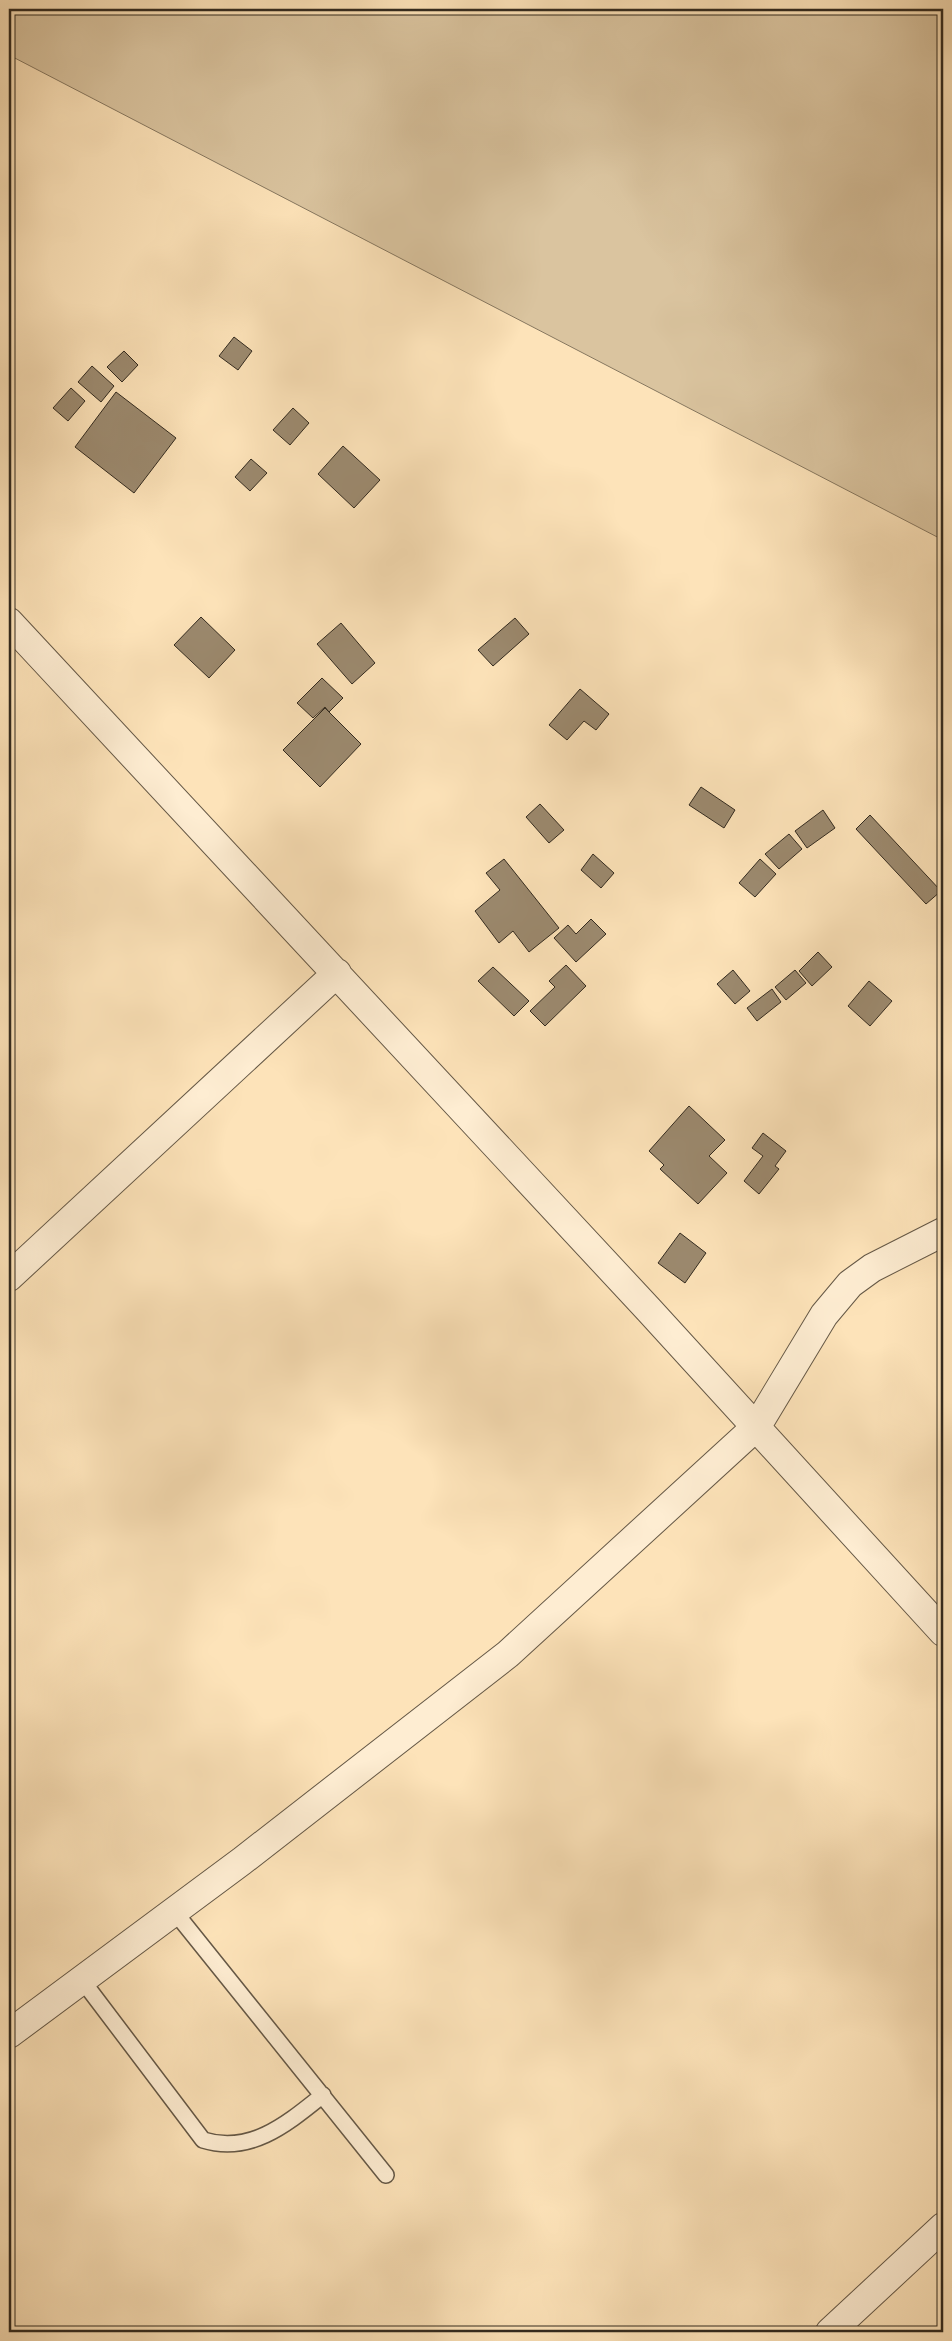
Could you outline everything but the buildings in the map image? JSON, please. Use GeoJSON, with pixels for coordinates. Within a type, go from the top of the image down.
{"type":"FeatureCollection","features":[{"type":"Feature","properties":{"kind":"street"},"geometry":{"type":"LineString","coordinates":[[9,622],[757,1426],[943,1632]]}},
{"type":"Feature","properties":{"kind":"street"},"geometry":{"type":"LineString","coordinates":[[9,1277],[337,973]]}},
{"type":"Feature","properties":{"kind":"street"},"geometry":{"type":"LineString","coordinates":[[9,2034],[174,1911],[508,1654],[757,1426],[824,1315],[850,1284],[872,1268],[943,1232]]}},
{"type":"Feature","properties":{"kind":"street"},"geometry":{"type":"LineString","coordinates":[[830,2332],[943,2227]]}},
{"type":"Feature","properties":{"kind":"lane"},"geometry":{"type":"LineString","coordinates":[[174,1911],[386,2175]]}},
{"type":"Feature","properties":{"kind":"lane"},"geometry":{"type":"LineString","coordinates":[[82,1980],[203,2140],[218,2145],[264,2136],[278,2130],[322,2094]]}},
{"type":"Feature","properties":{"kind":"shaded area"},"geometry":{"type":"Polygon","coordinates":[[[9,9],[943,9],[943,540],[9,55],[9,9]]]}}]}
